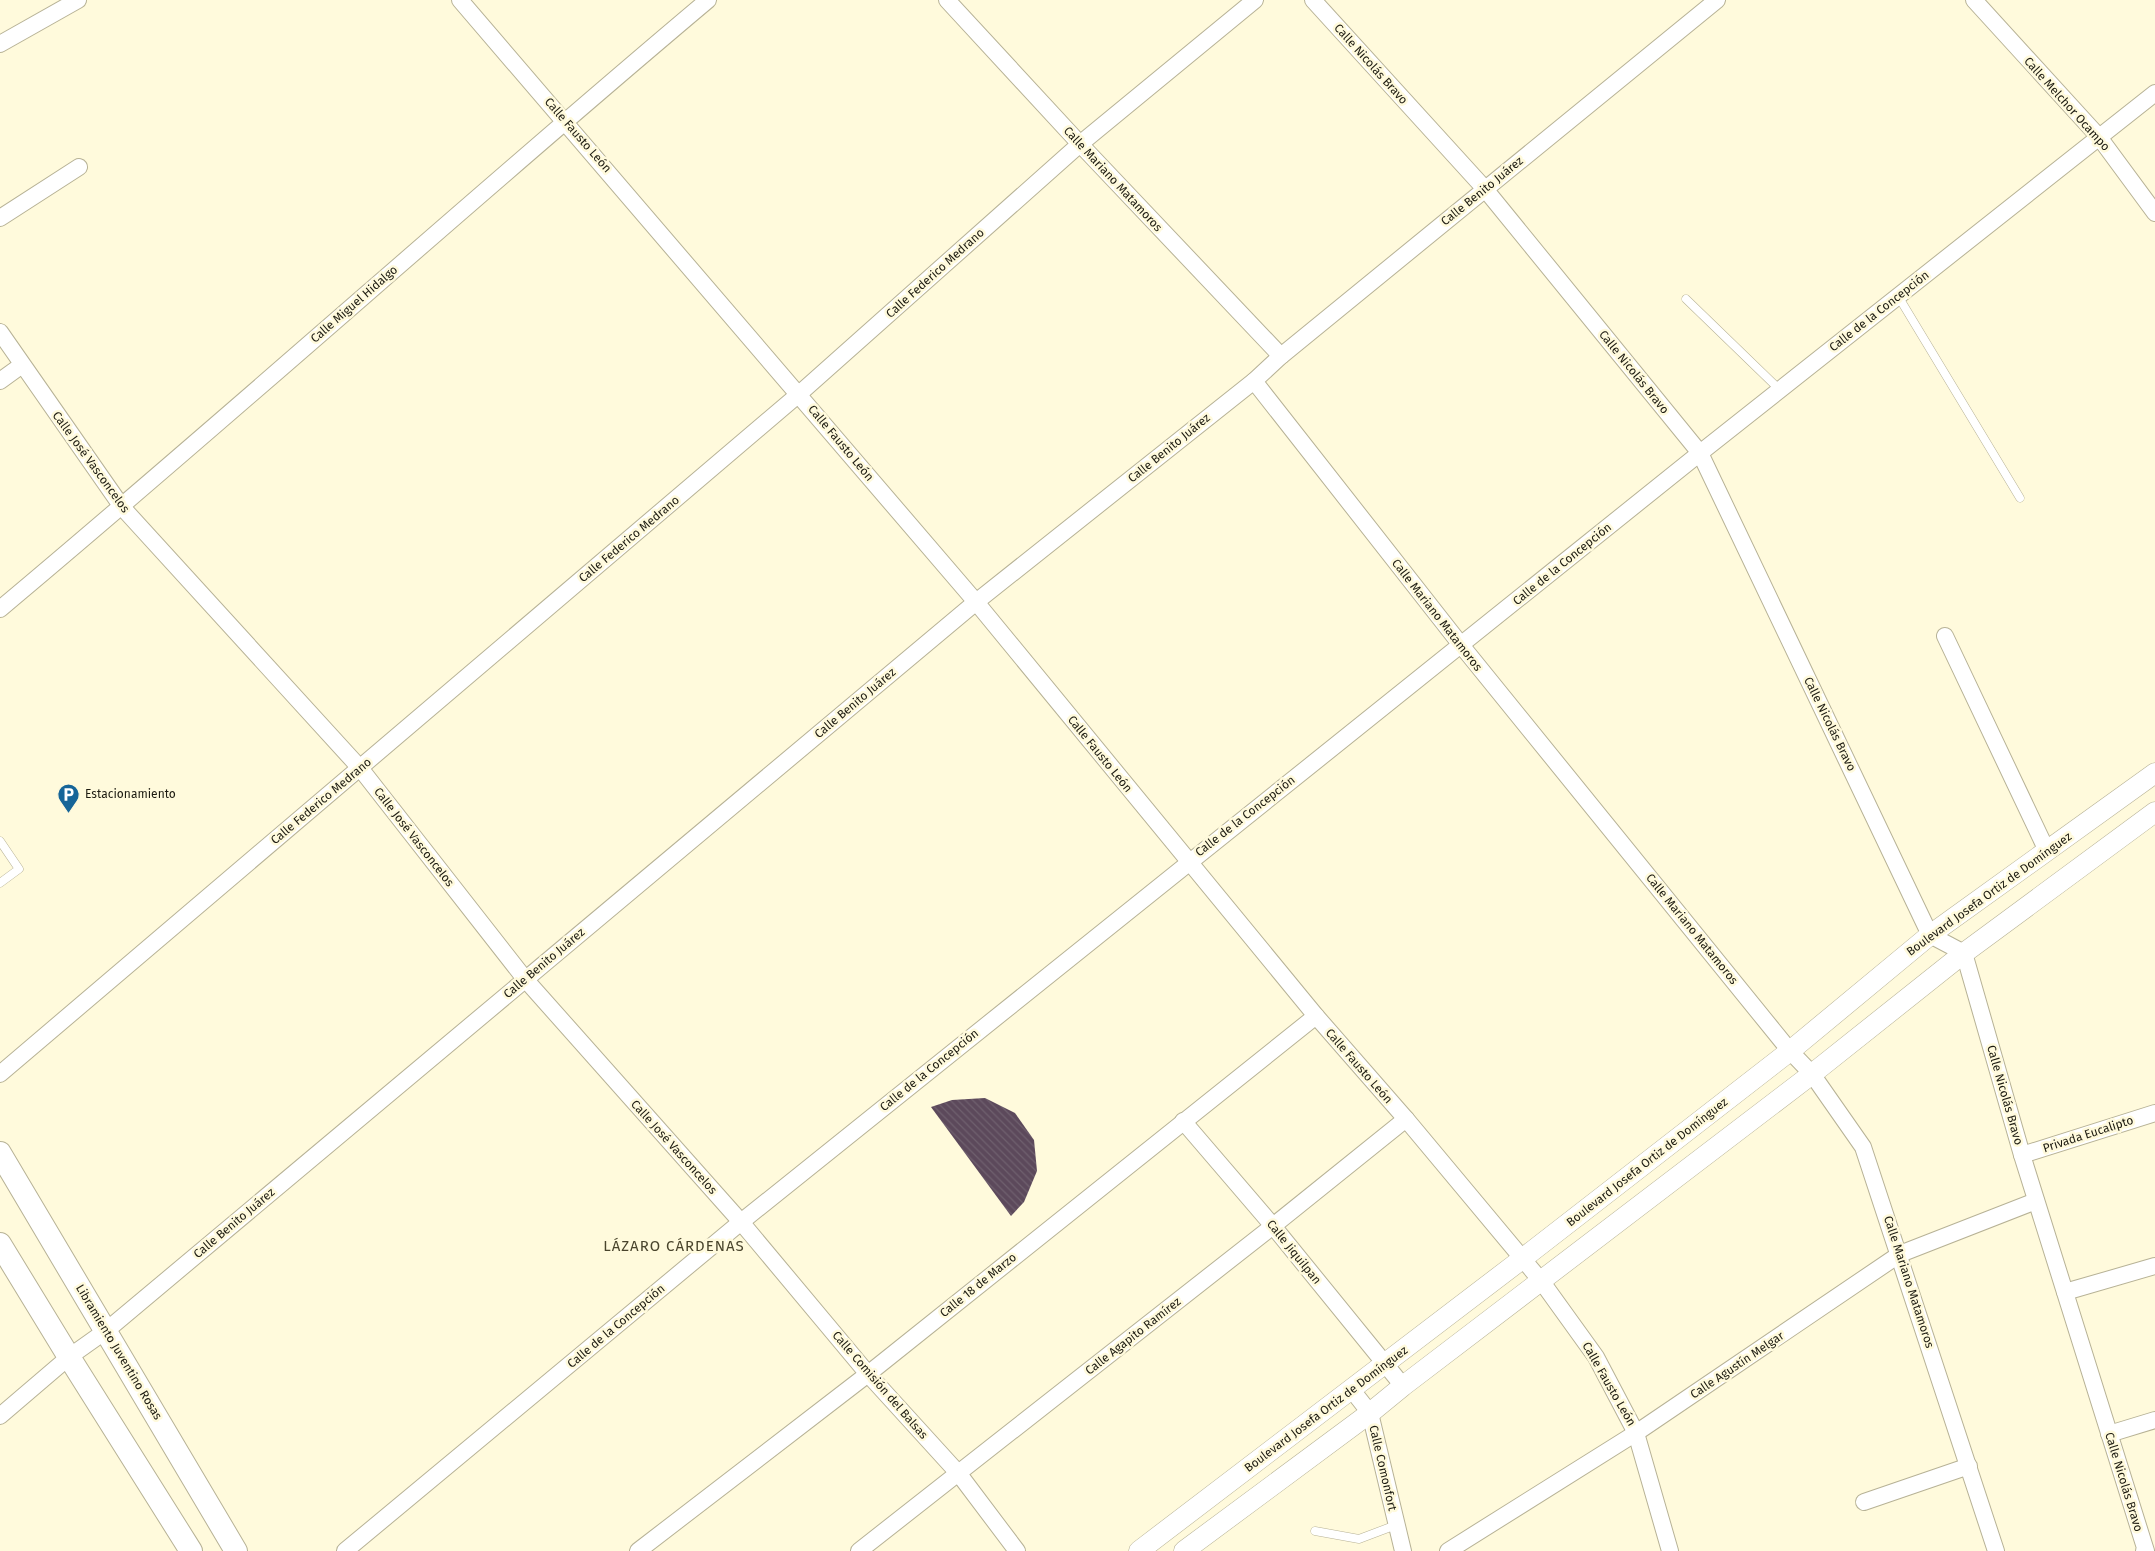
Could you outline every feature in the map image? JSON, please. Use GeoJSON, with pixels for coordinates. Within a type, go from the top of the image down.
{"type":"FeatureCollection","features":[{"type":"Feature","properties":{"kind":"main road","name":"Libramiento Juventino Rosas"},"geometry":{"type":"LineString","coordinates":[[0,1153],[107,1330],[236,1551]]}},
{"type":"Feature","properties":{"kind":"main road"},"geometry":{"type":"LineString","coordinates":[[0,1244],[191,1551]]}},
{"type":"Feature","properties":{"kind":"street"},"geometry":{"type":"LineString","coordinates":[[0,44],[78,0]]}},
{"type":"Feature","properties":{"kind":"street","name":"Calle Fausto León"},"geometry":{"type":"LineString","coordinates":[[460,0],[565,120],[976,602],[1316,1016],[1406,1119],[1542,1282],[1596,1357],[1636,1433],[1670,1551]]}},
{"type":"Feature","properties":{"kind":"street","name":"Calle Miguel Hidalgo"},"geometry":{"type":"LineString","coordinates":[[0,609],[122,507],[565,120],[708,0]]}},
{"type":"Feature","properties":{"kind":"street","name":"Calle Mariano Matamoros"},"geometry":{"type":"LineString","coordinates":[[947,0],[1080,144],[1282,356]]}},
{"type":"Feature","properties":{"kind":"street","name":"Calle Federico Medrano"},"geometry":{"type":"LineString","coordinates":[[0,1074],[799,394],[1080,144],[1255,0]]}},
{"type":"Feature","properties":{"kind":"street","name":"Calle Nicolás Bravo"},"geometry":{"type":"LineString","coordinates":[[1313,0],[1485,189],[1700,453],[1930,934]]}},
{"type":"Feature","properties":{"kind":"street","name":"Calle Benito Juárez"},"geometry":{"type":"LineString","coordinates":[[0,1416],[69,1357],[107,1330],[976,602],[1254,381],[1282,356],[1717,0]]}},
{"type":"Feature","properties":{"kind":"street","name":"Calle Melchor Ocampo"},"geometry":{"type":"LineString","coordinates":[[1974,0],[2099,137],[2155,213]]}},
{"type":"Feature","properties":{"kind":"street","name":"Calle de la Concepción"},"geometry":{"type":"LineString","coordinates":[[345,1551],[741,1222],[1188,862],[1700,453],[2155,94]]}},
{"type":"Feature","properties":{"kind":"street"},"geometry":{"type":"LineString","coordinates":[[0,218],[79,167]]}},
{"type":"Feature","properties":{"kind":"street","name":"Calle José Vasconcelos"},"geometry":{"type":"LineString","coordinates":[[0,332],[122,507],[360,768],[525,979],[741,1222]]}},
{"type":"Feature","properties":{"kind":"street"},"geometry":{"type":"LineString","coordinates":[[0,381],[22,365]]}},
{"type":"Feature","properties":{"kind":"street","name":"Calle Mariano Matamoros"},"geometry":{"type":"LineString","coordinates":[[1254,381],[1461,645],[1790,1050],[1812,1074],[1864,1147],[1996,1551]]}},
{"type":"Feature","properties":{"kind":"street"},"geometry":{"type":"LineString","coordinates":[[1945,636],[2047,851]]}},
{"type":"Feature","properties":{"kind":"street","name":"Boulevard Josefa Ortiz de Domínguez"},"geometry":{"type":"LineString","coordinates":[[1139,1551],[1352,1390],[1790,1050],[1930,934],[2155,773]]}},
{"type":"Feature","properties":{"kind":"street"},"geometry":{"type":"LineString","coordinates":[[1184,1551],[1542,1282],[1812,1074],[1964,953],[2155,812]]}},
{"type":"Feature","properties":{"kind":"street"},"geometry":{"type":"LineString","coordinates":[[1930,934],[1964,953]]}},
{"type":"Feature","properties":{"kind":"street","name":"Calle Nicolás Bravo"},"geometry":{"type":"LineString","coordinates":[[1964,953],[2022,1156],[2145,1551]]}},
{"type":"Feature","properties":{"kind":"street","name":"Calle 18 de Marzo"},"geometry":{"type":"LineString","coordinates":[[638,1551],[868,1374],[1316,1016]]}},
{"type":"Feature","properties":{"kind":"street","name":"Privada Eucalipto"},"geometry":{"type":"LineString","coordinates":[[2022,1156],[2155,1113]]}},
{"type":"Feature","properties":{"kind":"street","name":"Calle Agapito Ramírez"},"geometry":{"type":"LineString","coordinates":[[859,1551],[1274,1226],[1406,1119]]}},
{"type":"Feature","properties":{"kind":"street","name":"Calle Jiquilpan"},"geometry":{"type":"LineString","coordinates":[[1183,1121],[1274,1226],[1403,1386]]}},
{"type":"Feature","properties":{"kind":"street","name":"Calle Agustín Melgar"},"geometry":{"type":"LineString","coordinates":[[1448,1551],[1636,1433],[1900,1254],[2036,1200]]}},
{"type":"Feature","properties":{"kind":"street","name":"Calle Comisión del Balsas"},"geometry":{"type":"LineString","coordinates":[[741,1222],[868,1374],[958,1474],[1017,1551]]}},
{"type":"Feature","properties":{"kind":"street"},"geometry":{"type":"LineString","coordinates":[[2065,1292],[2155,1266]]}},
{"type":"Feature","properties":{"kind":"street","name":"Calle Comonfort"},"geometry":{"type":"LineString","coordinates":[[1352,1390],[1370,1413],[1402,1551]]}},
{"type":"Feature","properties":{"kind":"street"},"geometry":{"type":"LineString","coordinates":[[2109,1434],[2155,1420]]}},
{"type":"Feature","properties":{"kind":"street"},"geometry":{"type":"LineString","coordinates":[[1864,1502],[1968,1466]]}},
{"type":"Feature","properties":{"kind":"lane"},"geometry":{"type":"LineString","coordinates":[[1898,296],[2020,498]]}},
{"type":"Feature","properties":{"kind":"lane"},"geometry":{"type":"LineString","coordinates":[[1686,299],[1780,390]]}},
{"type":"Feature","properties":{"kind":"lane"},"geometry":{"type":"LineString","coordinates":[[0,841],[19,869],[0,884]]}},
{"type":"Feature","properties":{"kind":"lane"},"geometry":{"type":"LineString","coordinates":[[1315,1531],[1358,1539],[1396,1525]]}},
{"type":"Feature","properties":{"kind":"building"},"geometry":{"type":"Polygon","coordinates":[[[985,1098],[1015,1113],[1034,1140],[1037,1171],[1024,1202],[1011,1216],[931,1107],[952,1100],[985,1098]]]}},
{"type":"Feature","properties":{"kind":"place","name":"Estacionamiento"},"geometry":{"type":"Point","coordinates":[69,813]}},
{"type":"Feature","properties":{"kind":"district","name":"LÁZARO CÁRDENAS"},"geometry":{"type":"Point","coordinates":[674,1246]}}]}
